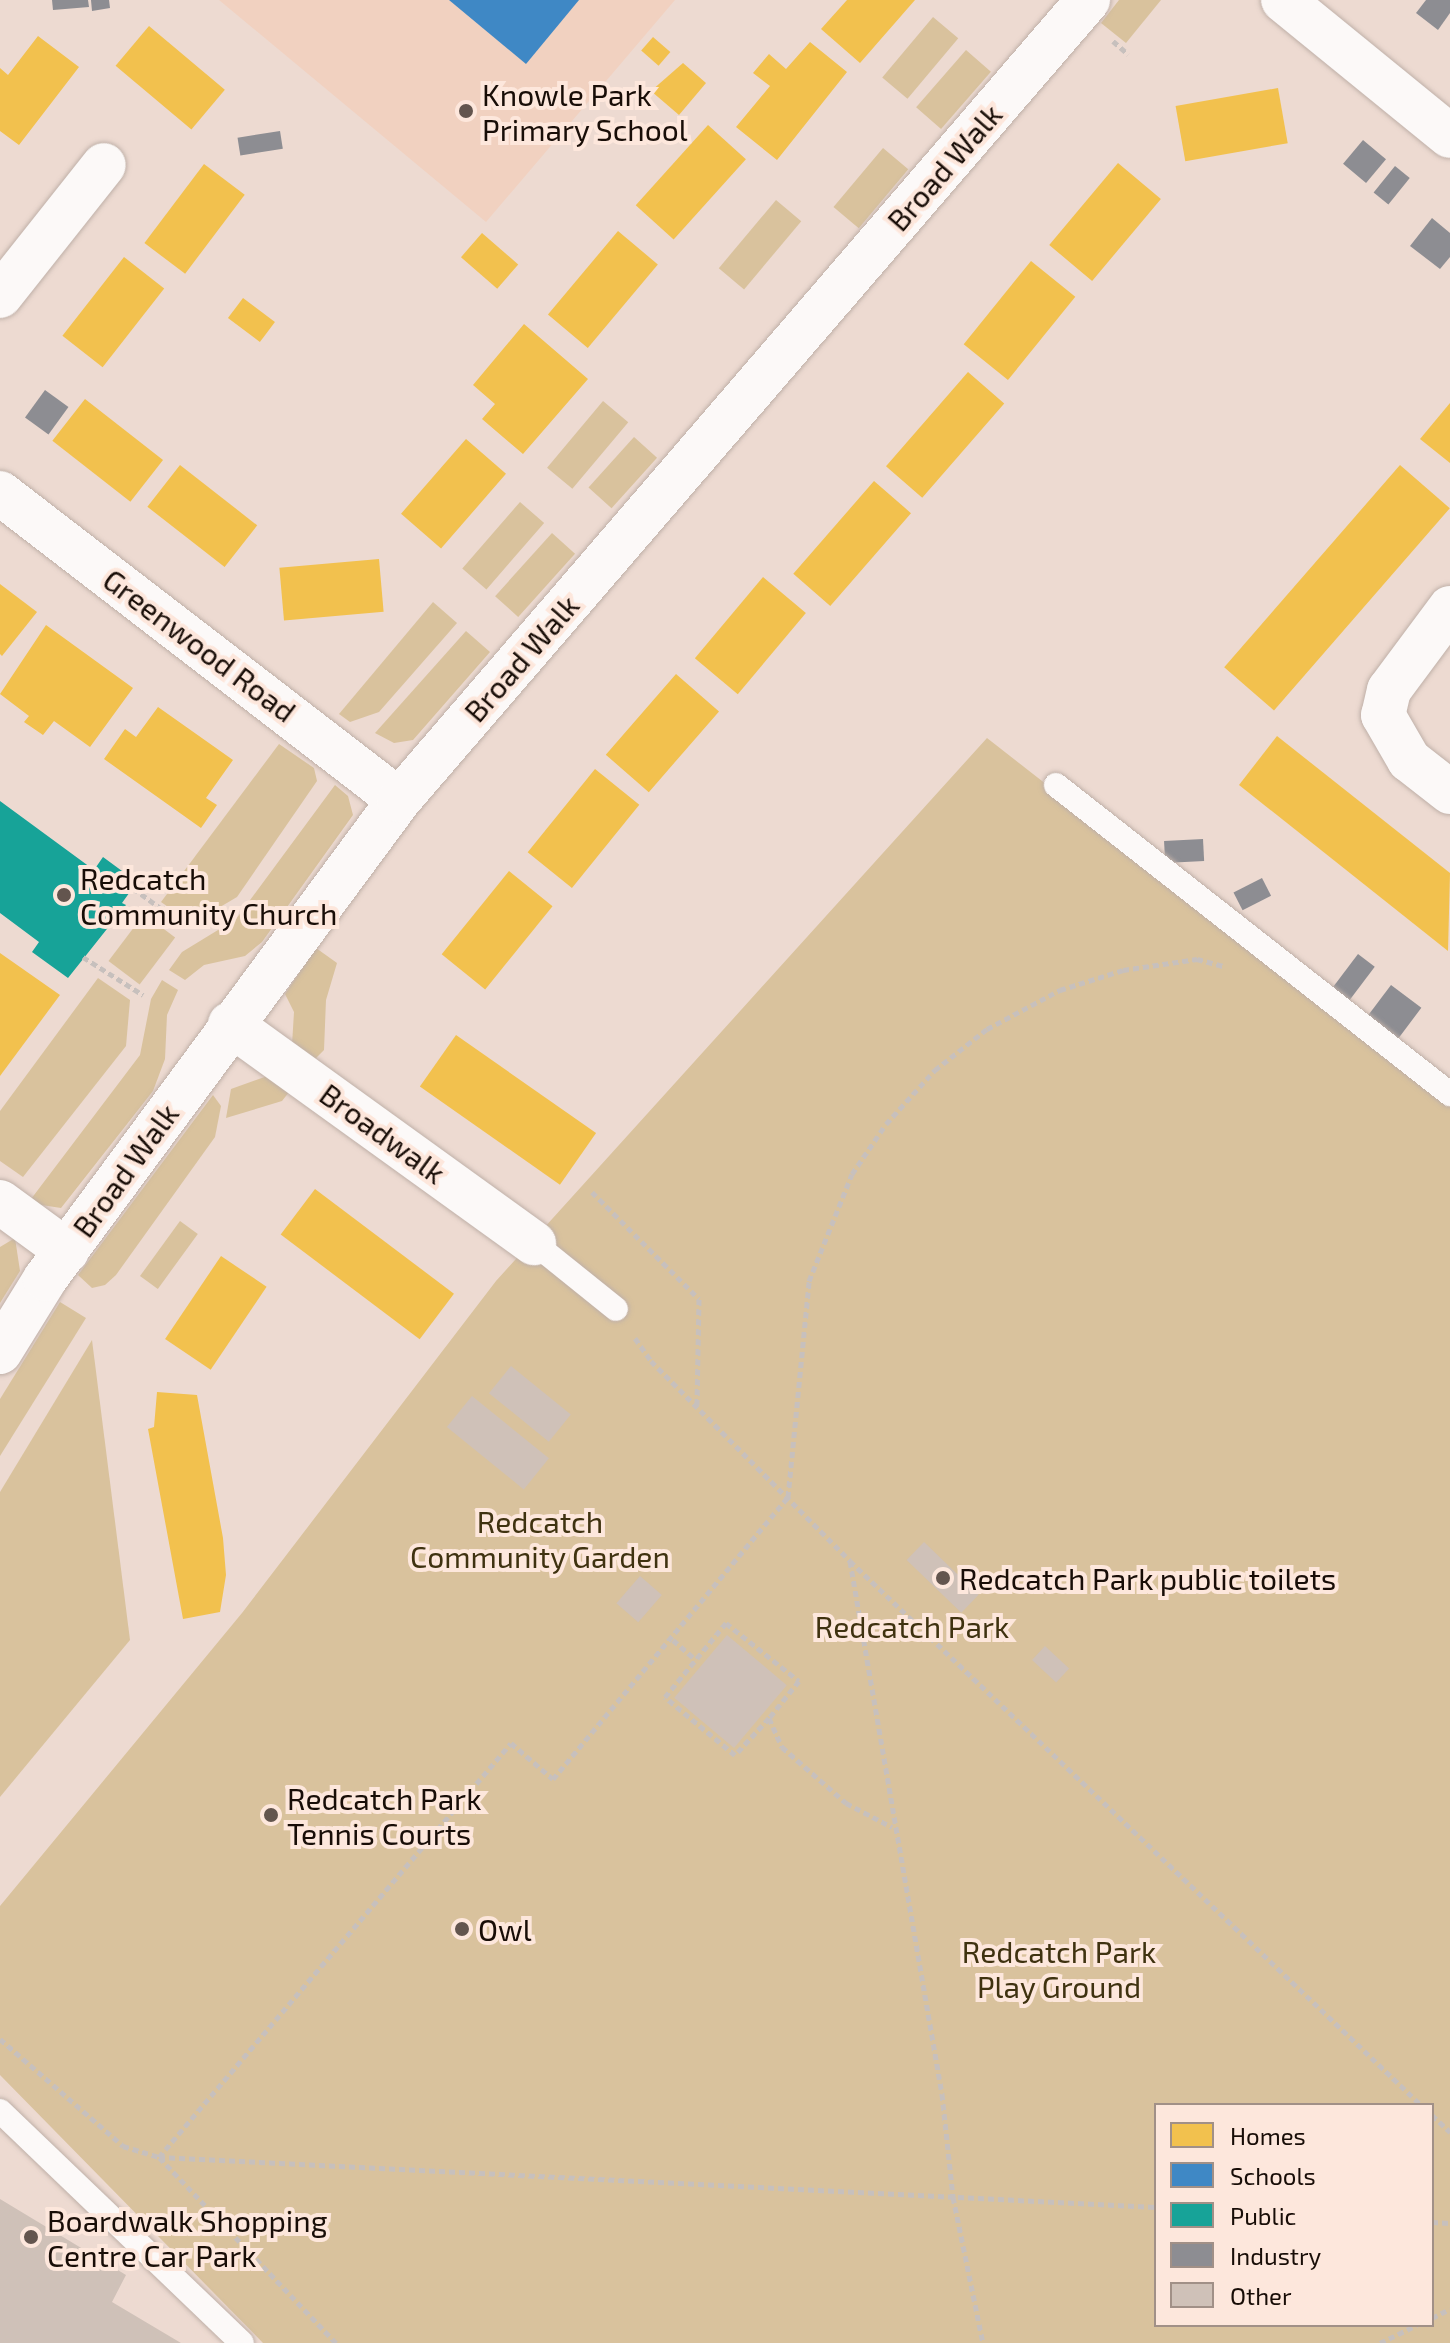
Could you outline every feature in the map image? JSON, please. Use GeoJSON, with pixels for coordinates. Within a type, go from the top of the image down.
{"type":"FeatureCollection","features":[{"type":"Feature","properties":{"kind":"street","name":"Broad Walk"},"geometry":{"type":"LineString","coordinates":[[0,1352],[67,1251],[230,1024],[399,800],[1088,0]]}},
{"type":"Feature","properties":{"kind":"street"},"geometry":{"type":"LineString","coordinates":[[1283,0],[1450,136]]}},
{"type":"Feature","properties":{"kind":"street"},"geometry":{"type":"LineString","coordinates":[[0,296],[104,165]]}},
{"type":"Feature","properties":{"kind":"street","name":"Greenwood Road"},"geometry":{"type":"LineString","coordinates":[[0,493],[399,800]]}},
{"type":"Feature","properties":{"kind":"street"},"geometry":{"type":"LineString","coordinates":[[1450,608],[1389,690],[1383,715],[1409,760],[1450,792]]}},
{"type":"Feature","properties":{"kind":"street","name":"Broadwalk"},"geometry":{"type":"LineString","coordinates":[[230,1024],[534,1243]]}},
{"type":"Feature","properties":{"kind":"street"},"geometry":{"type":"LineString","coordinates":[[0,1202],[67,1251]]}},
{"type":"Feature","properties":{"kind":"lane"},"geometry":{"type":"LineString","coordinates":[[1056,785],[1450,1094]]}},
{"type":"Feature","properties":{"kind":"lane"},"geometry":{"type":"LineString","coordinates":[[534,1243],[616,1309]]}},
{"type":"Feature","properties":{"kind":"lane"},"geometry":{"type":"LineString","coordinates":[[0,2111],[242,2343]]}},
{"type":"Feature","properties":{"kind":"path"},"geometry":{"type":"LineString","coordinates":[[133,888],[189,929]]}},
{"type":"Feature","properties":{"kind":"path"},"geometry":{"type":"LineString","coordinates":[[83,957],[143,995]]}},
{"type":"Feature","properties":{"kind":"path"},"geometry":{"type":"LineString","coordinates":[[159,2157],[511,1743],[553,1779],[673,1640],[788,1497],[809,1281],[852,1174],[886,1124],[935,1070],[987,1029],[1060,990],[1123,970],[1197,959],[1233,972]]}},
{"type":"Feature","properties":{"kind":"path"},"geometry":{"type":"LineString","coordinates":[[592,1192],[699,1299],[697,1406]]}},
{"type":"Feature","properties":{"kind":"path"},"geometry":{"type":"LineString","coordinates":[[616,1309],[651,1361],[850,1561],[1419,2103]]}},
{"type":"Feature","properties":{"kind":"path"},"geometry":{"type":"LineString","coordinates":[[850,1561],[893,1828],[942,2094],[953,2197],[983,2343]]}},
{"type":"Feature","properties":{"kind":"path"},"geometry":{"type":"LineString","coordinates":[[726,1623],[799,1681],[769,1718],[735,1755],[665,1697],[726,1623]]}},
{"type":"Feature","properties":{"kind":"path"},"geometry":{"type":"LineString","coordinates":[[673,1640],[696,1660]]}},
{"type":"Feature","properties":{"kind":"path"},"geometry":{"type":"LineString","coordinates":[[769,1718],[782,1747],[846,1803],[893,1828]]}},
{"type":"Feature","properties":{"kind":"path"},"geometry":{"type":"LineString","coordinates":[[0,2039],[123,2146],[159,2157],[1154,2207]]}},
{"type":"Feature","properties":{"kind":"path"},"geometry":{"type":"LineString","coordinates":[[1434,2117],[1450,2132]]}},
{"type":"Feature","properties":{"kind":"path"},"geometry":{"type":"LineString","coordinates":[[159,2157],[336,2343]]}},
{"type":"Feature","properties":{"kind":"path"},"geometry":{"type":"LineString","coordinates":[[1380,2343],[1413,2327]]}},
{"type":"Feature","properties":{"kind":"shaded area","name":"Knowle Park Primary School"},"geometry":{"type":"Polygon","coordinates":[[[219,0],[675,0],[486,222],[219,0]]]}},
{"type":"Feature","properties":{"kind":"green space"},"geometry":{"type":"Polygon","coordinates":[[[1119,0],[1161,0],[1126,43],[1101,23],[1119,0]]]}},
{"type":"Feature","properties":{"kind":"green space"},"geometry":{"type":"Polygon","coordinates":[[[933,17],[958,38],[907,99],[882,78],[933,17]]]}},
{"type":"Feature","properties":{"kind":"green space"},"geometry":{"type":"Polygon","coordinates":[[[966,50],[991,72],[941,129],[916,107],[966,50]]]}},
{"type":"Feature","properties":{"kind":"green space"},"geometry":{"type":"Polygon","coordinates":[[[883,148],[908,169],[859,228],[834,207],[883,148]]]}},
{"type":"Feature","properties":{"kind":"green space"},"geometry":{"type":"Polygon","coordinates":[[[776,200],[801,221],[744,289],[719,268],[776,200]]]}},
{"type":"Feature","properties":{"kind":"green space"},"geometry":{"type":"Polygon","coordinates":[[[603,401],[628,422],[572,489],[547,468],[603,401]]]}},
{"type":"Feature","properties":{"kind":"green space"},"geometry":{"type":"Polygon","coordinates":[[[634,437],[657,458],[612,508],[588,488],[634,437]]]}},
{"type":"Feature","properties":{"kind":"green space"},"geometry":{"type":"Polygon","coordinates":[[[520,502],[544,523],[486,589],[462,568],[520,502]]]}},
{"type":"Feature","properties":{"kind":"green space"},"geometry":{"type":"Polygon","coordinates":[[[552,533],[575,554],[518,617],[495,596],[552,533]]]}},
{"type":"Feature","properties":{"kind":"green space"},"geometry":{"type":"Polygon","coordinates":[[[433,602],[457,623],[379,712],[350,722],[339,714],[433,602]]]}},
{"type":"Feature","properties":{"kind":"green space"},"geometry":{"type":"Polygon","coordinates":[[[466,631],[490,652],[413,740],[394,743],[375,733],[466,631]]]}},
{"type":"Feature","properties":{"kind":"green space","name":"Redcatch Park"},"geometry":{"type":"Polygon","coordinates":[[[987,738],[1450,1100],[1450,2343],[263,2343],[0,2075],[0,1906],[242,1613],[496,1281],[987,738]]]}},
{"type":"Feature","properties":{"kind":"green space"},"geometry":{"type":"Polygon","coordinates":[[[279,744],[314,768],[317,781],[237,897],[215,910],[181,916],[161,902],[279,744]]]}},
{"type":"Feature","properties":{"kind":"green space"},"geometry":{"type":"Polygon","coordinates":[[[335,785],[348,796],[353,815],[262,942],[245,956],[204,965],[185,980],[169,970],[182,952],[236,919],[335,785]]]}},
{"type":"Feature","properties":{"kind":"green space"},"geometry":{"type":"Polygon","coordinates":[[[144,914],[175,937],[140,985],[108,961],[144,914]]]}},
{"type":"Feature","properties":{"kind":"green space"},"geometry":{"type":"Polygon","coordinates":[[[316,948],[337,963],[326,1000],[324,1050],[313,1061],[292,1045],[294,1012],[285,994],[316,948]]]}},
{"type":"Feature","properties":{"kind":"green space"},"geometry":{"type":"Polygon","coordinates":[[[98,978],[130,1000],[126,1046],[23,1177],[0,1161],[0,1111],[98,978]]]}},
{"type":"Feature","properties":{"kind":"green space"},"geometry":{"type":"Polygon","coordinates":[[[162,980],[178,990],[167,1015],[165,1059],[153,1091],[61,1208],[28,1203],[140,1055],[151,999],[162,980]]]}},
{"type":"Feature","properties":{"kind":"green space"},"geometry":{"type":"Polygon","coordinates":[[[273,1074],[293,1087],[282,1101],[226,1118],[231,1089],[273,1074]]]}},
{"type":"Feature","properties":{"kind":"green space"},"geometry":{"type":"Polygon","coordinates":[[[213,1095],[221,1106],[215,1137],[116,1275],[105,1285],[92,1288],[78,1275],[213,1095]]]}},
{"type":"Feature","properties":{"kind":"green space"},"geometry":{"type":"Polygon","coordinates":[[[180,1221],[198,1234],[158,1289],[140,1276],[180,1221]]]}},
{"type":"Feature","properties":{"kind":"green space"},"geometry":{"type":"Polygon","coordinates":[[[15,1238],[20,1271],[0,1303],[0,1247],[15,1238]]]}},
{"type":"Feature","properties":{"kind":"green space"},"geometry":{"type":"Polygon","coordinates":[[[60,1302],[86,1318],[0,1456],[0,1399],[60,1302]]]}},
{"type":"Feature","properties":{"kind":"green space"},"geometry":{"type":"Polygon","coordinates":[[[92,1340],[130,1640],[0,1797],[0,1492],[92,1340]]]}},
{"type":"Feature","properties":{"kind":"building: Homes"},"geometry":{"type":"Polygon","coordinates":[[[847,0],[915,0],[860,63],[821,29],[847,0]]]}},
{"type":"Feature","properties":{"kind":"building: Homes"},"geometry":{"type":"Polygon","coordinates":[[[149,26],[225,90],[191,129],[116,66],[149,26]]]}},
{"type":"Feature","properties":{"kind":"building: Homes"},"geometry":{"type":"Polygon","coordinates":[[[38,36],[79,67],[19,145],[0,131],[0,68],[8,75],[38,36]]]}},
{"type":"Feature","properties":{"kind":"building: Homes"},"geometry":{"type":"Polygon","coordinates":[[[653,37],[670,52],[659,66],[641,51],[653,37]]]}},
{"type":"Feature","properties":{"kind":"building: Homes"},"geometry":{"type":"Polygon","coordinates":[[[810,42],[847,72],[777,160],[736,127],[770,86],[753,73],[769,54],[786,69],[810,42]]]}},
{"type":"Feature","properties":{"kind":"building: Homes"},"geometry":{"type":"Polygon","coordinates":[[[683,63],[706,83],[679,115],[651,91],[683,63]]]}},
{"type":"Feature","properties":{"kind":"building: Homes"},"geometry":{"type":"Polygon","coordinates":[[[1278,88],[1288,143],[1185,161],[1176,106],[1278,88]]]}},
{"type":"Feature","properties":{"kind":"building: Homes"},"geometry":{"type":"Polygon","coordinates":[[[708,125],[746,159],[674,239],[636,205],[708,125]]]}},
{"type":"Feature","properties":{"kind":"building: Homes"},"geometry":{"type":"Polygon","coordinates":[[[1118,163],[1161,199],[1092,281],[1049,245],[1118,163]]]}},
{"type":"Feature","properties":{"kind":"building: Homes"},"geometry":{"type":"Polygon","coordinates":[[[204,164],[245,195],[185,274],[144,243],[204,164]]]}},
{"type":"Feature","properties":{"kind":"building: Homes"},"geometry":{"type":"Polygon","coordinates":[[[618,231],[658,264],[588,348],[548,314],[618,231]]]}},
{"type":"Feature","properties":{"kind":"building: Homes"},"geometry":{"type":"Polygon","coordinates":[[[482,233],[518,264],[497,289],[461,257],[482,233]]]}},
{"type":"Feature","properties":{"kind":"building: Homes"},"geometry":{"type":"Polygon","coordinates":[[[124,257],[164,288],[103,367],[62,336],[124,257]]]}},
{"type":"Feature","properties":{"kind":"building: Homes"},"geometry":{"type":"Polygon","coordinates":[[[1031,261],[1075,297],[1008,380],[964,344],[1031,261]]]}},
{"type":"Feature","properties":{"kind":"building: Homes"},"geometry":{"type":"Polygon","coordinates":[[[243,298],[275,322],[260,342],[228,318],[243,298]]]}},
{"type":"Feature","properties":{"kind":"building: Homes"},"geometry":{"type":"Polygon","coordinates":[[[524,324],[588,379],[523,454],[482,419],[495,404],[473,385],[524,324]]]}},
{"type":"Feature","properties":{"kind":"building: Homes"},"geometry":{"type":"Polygon","coordinates":[[[968,372],[1004,403],[922,498],[886,466],[968,372]]]}},
{"type":"Feature","properties":{"kind":"building: Homes"},"geometry":{"type":"Polygon","coordinates":[[[85,399],[163,460],[130,502],[52,441],[85,399]]]}},
{"type":"Feature","properties":{"kind":"building: Homes"},"geometry":{"type":"Polygon","coordinates":[[[1450,403],[1450,463],[1420,439],[1450,403]]]}},
{"type":"Feature","properties":{"kind":"building: Homes"},"geometry":{"type":"Polygon","coordinates":[[[466,439],[506,474],[441,548],[401,514],[466,439]]]}},
{"type":"Feature","properties":{"kind":"building: Homes"},"geometry":{"type":"Polygon","coordinates":[[[180,465],[257,525],[225,567],[147,507],[180,465]]]}},
{"type":"Feature","properties":{"kind":"building: Homes"},"geometry":{"type":"Polygon","coordinates":[[[1400,465],[1450,508],[1274,711],[1224,667],[1400,465]]]}},
{"type":"Feature","properties":{"kind":"building: Homes"},"geometry":{"type":"Polygon","coordinates":[[[874,481],[911,513],[830,606],[793,574],[874,481]]]}},
{"type":"Feature","properties":{"kind":"building: Homes"},"geometry":{"type":"Polygon","coordinates":[[[379,559],[384,612],[284,621],[279,568],[379,559]]]}},
{"type":"Feature","properties":{"kind":"building: Homes"},"geometry":{"type":"Polygon","coordinates":[[[763,577],[806,613],[738,694],[695,658],[763,577]]]}},
{"type":"Feature","properties":{"kind":"building: Homes"},"geometry":{"type":"Polygon","coordinates":[[[0,584],[37,612],[2,656],[0,654],[0,584]]]}},
{"type":"Feature","properties":{"kind":"building: Homes"},"geometry":{"type":"Polygon","coordinates":[[[46,625],[133,688],[90,747],[54,721],[43,735],[24,722],[29,716],[0,694],[46,625]]]}},
{"type":"Feature","properties":{"kind":"building: Homes"},"geometry":{"type":"Polygon","coordinates":[[[676,674],[719,711],[649,792],[606,755],[676,674]]]}},
{"type":"Feature","properties":{"kind":"building: Homes"},"geometry":{"type":"Polygon","coordinates":[[[158,707],[233,760],[206,798],[217,805],[201,828],[104,759],[125,729],[136,737],[158,707]]]}},
{"type":"Feature","properties":{"kind":"building: Homes"},"geometry":{"type":"Polygon","coordinates":[[[1277,736],[1450,873],[1448,951],[1239,785],[1277,736]]]}},
{"type":"Feature","properties":{"kind":"building: Homes"},"geometry":{"type":"Polygon","coordinates":[[[595,769],[639,805],[572,888],[528,852],[595,769]]]}},
{"type":"Feature","properties":{"kind":"building: Homes"},"geometry":{"type":"Polygon","coordinates":[[[509,871],[553,906],[485,989],[442,954],[509,871]]]}},
{"type":"Feature","properties":{"kind":"building: Homes"},"geometry":{"type":"Polygon","coordinates":[[[0,953],[60,995],[0,1076],[0,953]]]}},
{"type":"Feature","properties":{"kind":"building: Homes"},"geometry":{"type":"Polygon","coordinates":[[[456,1035],[596,1133],[560,1185],[420,1087],[456,1035]]]}},
{"type":"Feature","properties":{"kind":"building: Homes"},"geometry":{"type":"Polygon","coordinates":[[[315,1189],[454,1294],[420,1339],[281,1235],[315,1189]]]}},
{"type":"Feature","properties":{"kind":"building: Homes"},"geometry":{"type":"Polygon","coordinates":[[[221,1256],[267,1287],[211,1370],[165,1339],[221,1256]]]}},
{"type":"Feature","properties":{"kind":"building: Homes"},"geometry":{"type":"Polygon","coordinates":[[[157,1392],[197,1395],[223,1538],[226,1575],[220,1612],[183,1619],[148,1429],[154,1427],[157,1392]]]}},
{"type":"Feature","properties":{"kind":"building: Schools","name":"Knowle Park Primary School"},"geometry":{"type":"Polygon","coordinates":[[[449,0],[579,0],[526,64],[449,0]]]}},
{"type":"Feature","properties":{"kind":"building: Public","name":"Redcatch Community Church"},"geometry":{"type":"Polygon","coordinates":[[[0,801],[94,870],[103,857],[137,882],[122,903],[126,905],[68,978],[32,952],[39,942],[0,913],[0,801]]]}},
{"type":"Feature","properties":{"kind":"building: Industry"},"geometry":{"type":"Polygon","coordinates":[[[52,0],[88,0],[89,7],[53,10],[52,0]]]}},
{"type":"Feature","properties":{"kind":"building: Industry"},"geometry":{"type":"Polygon","coordinates":[[[91,0],[109,0],[110,8],[92,11],[91,0]]]}},
{"type":"Feature","properties":{"kind":"building: Industry"},"geometry":{"type":"Polygon","coordinates":[[[1426,0],[1450,0],[1450,13],[1438,30],[1416,13],[1426,0]]]}},
{"type":"Feature","properties":{"kind":"building: Industry"},"geometry":{"type":"Polygon","coordinates":[[[280,131],[283,149],[240,156],[238,138],[280,131]]]}},
{"type":"Feature","properties":{"kind":"building: Industry"},"geometry":{"type":"Polygon","coordinates":[[[1363,140],[1386,159],[1366,183],[1343,164],[1363,140]]]}},
{"type":"Feature","properties":{"kind":"building: Industry"},"geometry":{"type":"Polygon","coordinates":[[[1395,166],[1410,178],[1388,204],[1374,192],[1395,166]]]}},
{"type":"Feature","properties":{"kind":"building: Industry"},"geometry":{"type":"Polygon","coordinates":[[[1432,218],[1450,233],[1450,257],[1440,269],[1410,246],[1432,218]]]}},
{"type":"Feature","properties":{"kind":"building: Industry"},"geometry":{"type":"Polygon","coordinates":[[[45,390],[68,407],[48,435],[25,418],[45,390]]]}},
{"type":"Feature","properties":{"kind":"building: Industry"},"geometry":{"type":"Polygon","coordinates":[[[1203,839],[1204,861],[1165,863],[1164,841],[1203,839]]]}},
{"type":"Feature","properties":{"kind":"building: Industry"},"geometry":{"type":"Polygon","coordinates":[[[1262,878],[1271,896],[1243,910],[1233,893],[1262,878]]]}},
{"type":"Feature","properties":{"kind":"building: Industry"},"geometry":{"type":"Polygon","coordinates":[[[1358,954],[1375,967],[1346,1005],[1329,992],[1358,954]]]}},
{"type":"Feature","properties":{"kind":"building: Industry"},"geometry":{"type":"Polygon","coordinates":[[[1391,985],[1421,1008],[1395,1042],[1365,1019],[1391,985]]]}},
{"type":"Feature","properties":{"kind":"building: Other"},"geometry":{"type":"Polygon","coordinates":[[[511,1366],[571,1414],[549,1442],[489,1393],[511,1366]]]}},
{"type":"Feature","properties":{"kind":"building: Other"},"geometry":{"type":"Polygon","coordinates":[[[472,1396],[549,1458],[524,1489],[447,1427],[472,1396]]]}},
{"type":"Feature","properties":{"kind":"building: Other","name":"Redcatch Park public toilets"},"geometry":{"type":"Polygon","coordinates":[[[924,1542],[979,1595],[961,1613],[907,1560],[924,1542]]]}},
{"type":"Feature","properties":{"kind":"building: Other"},"geometry":{"type":"Polygon","coordinates":[[[640,1576],[662,1595],[638,1622],[616,1603],[640,1576]]]}},
{"type":"Feature","properties":{"kind":"building: Other"},"geometry":{"type":"Polygon","coordinates":[[[727,1635],[787,1685],[734,1748],[674,1698],[727,1635]]]}},
{"type":"Feature","properties":{"kind":"building: Other"},"geometry":{"type":"Polygon","coordinates":[[[1045,1646],[1069,1669],[1056,1682],[1032,1660],[1045,1646]]]}},
{"type":"Feature","properties":{"kind":"building: Other","name":"Boardwalk Shopping Centre Car Park"},"geometry":{"type":"Polygon","coordinates":[[[0,2199],[126,2275],[112,2302],[181,2343],[0,2343],[0,2199]]]}},
{"type":"Feature","properties":{"kind":"place","name":"Knowle Park Primary School"},"geometry":{"type":"Point","coordinates":[466,111]}},
{"type":"Feature","properties":{"kind":"place","name":"Redcatch Community Church"},"geometry":{"type":"Point","coordinates":[64,895]}},
{"type":"Feature","properties":{"kind":"place","name":"Redcatch Park public toilets"},"geometry":{"type":"Point","coordinates":[943,1578]}},
{"type":"Feature","properties":{"kind":"place","name":"Redcatch Park Tennis Courts"},"geometry":{"type":"Point","coordinates":[271,1815]}},
{"type":"Feature","properties":{"kind":"place","name":"Owl"},"geometry":{"type":"Point","coordinates":[462,1929]}},
{"type":"Feature","properties":{"kind":"place","name":"Boardwalk Shopping Centre Car Park"},"geometry":{"type":"Point","coordinates":[31,2237]}},
{"type":"Feature","properties":{"kind":"park label","name":"Redcatch Community Garden"},"geometry":{"type":"Point","coordinates":[540,1538]}},
{"type":"Feature","properties":{"kind":"park label","name":"Redcatch Park Play Ground"},"geometry":{"type":"Point","coordinates":[1059,1968]}}]}
